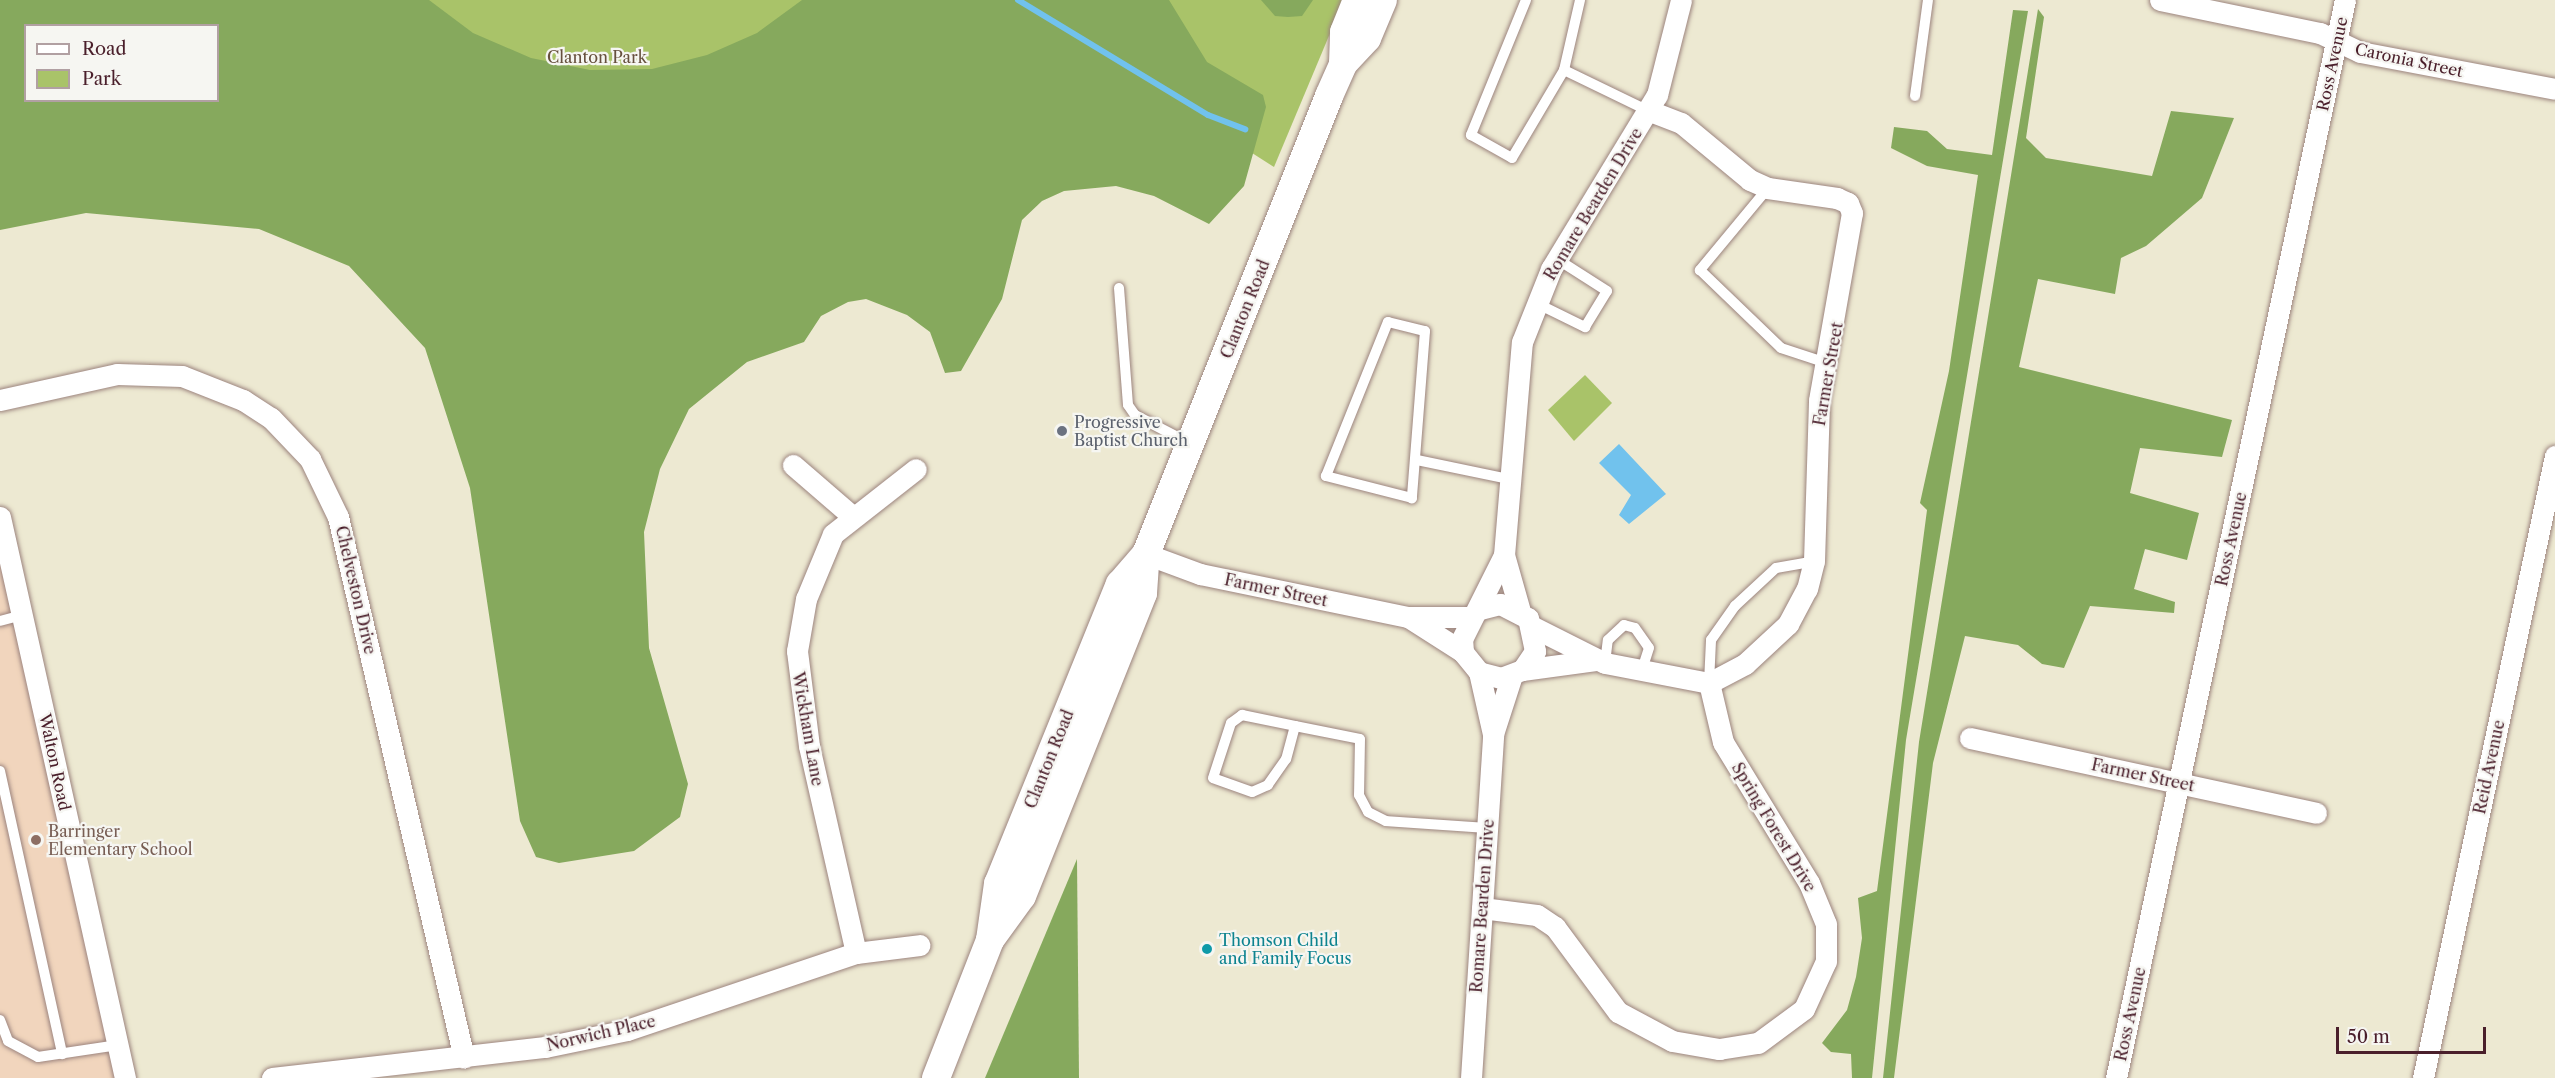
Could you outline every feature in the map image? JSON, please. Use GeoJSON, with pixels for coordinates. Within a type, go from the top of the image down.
{"type":"FeatureCollection","features":[{"type":"Feature","properties":{"kind":"main road","name":"Clanton Road"},"geometry":{"type":"LineString","coordinates":[[936,1078],[990,940],[998,884],[1120,584],[1146,554],[1191,444],[1343,64],[1344,32],[1356,0]]}},
{"type":"Feature","properties":{"kind":"main road","name":"Clanton Road"},"geometry":{"type":"LineString","coordinates":[[1343,64],[1367,38],[1383,0]]}},
{"type":"Feature","properties":{"kind":"street","name":"Romare Bearden Drive"},"geometry":{"type":"LineString","coordinates":[[1475,613],[1504,555],[1522,342],[1536,303],[1557,259],[1649,111],[1681,0]]}},
{"type":"Feature","properties":{"kind":"street","name":"Caronia Street"},"geometry":{"type":"LineString","coordinates":[[2160,0],[2337,41],[2360,52],[2555,89]]}},
{"type":"Feature","properties":{"kind":"street","name":"Ross Avenue"},"geometry":{"type":"LineString","coordinates":[[2116,1078],[2345,0]]}},
{"type":"Feature","properties":{"kind":"street","name":"Farmer Street"},"geometry":{"type":"LineString","coordinates":[[1649,111],[1681,123],[1768,188],[1837,198],[1848,203],[1852,213],[1827,363],[1816,447],[1814,561],[1807,589],[1788,624],[1745,664],[1709,683]]}},
{"type":"Feature","properties":{"kind":"street","name":"Chelveston Drive"},"geometry":{"type":"LineString","coordinates":[[0,400],[117,374],[182,376],[243,399],[271,418],[309,459],[338,517],[464,1058]]}},
{"type":"Feature","properties":{"kind":"street","name":"Reid Avenue"},"geometry":{"type":"LineString","coordinates":[[2423,1078],[2555,456]]}},
{"type":"Feature","properties":{"kind":"street"},"geometry":{"type":"LineString","coordinates":[[793,465],[852,516]]}},
{"type":"Feature","properties":{"kind":"street","name":"Wickham Lane"},"geometry":{"type":"LineString","coordinates":[[856,953],[809,746],[797,651],[806,599],[833,534],[852,516],[916,469]]}},
{"type":"Feature","properties":{"kind":"street","name":"Walton Road"},"geometry":{"type":"LineString","coordinates":[[0,517],[125,1078]]}},
{"type":"Feature","properties":{"kind":"street","name":"Farmer Street"},"geometry":{"type":"LineString","coordinates":[[1146,554],[1200,574],[1408,617],[1475,613]]}},
{"type":"Feature","properties":{"kind":"street","name":"Romare Bearden Drive"},"geometry":{"type":"LineString","coordinates":[[1504,555],[1527,619]]}},
{"type":"Feature","properties":{"kind":"street"},"geometry":{"type":"LineString","coordinates":[[1601,661],[1517,673],[1479,672],[1463,652],[1475,613],[1500,604],[1601,661],[1709,683]]}},
{"type":"Feature","properties":{"kind":"street","name":"Farmer Street"},"geometry":{"type":"LineString","coordinates":[[1408,617],[1463,652]]}},
{"type":"Feature","properties":{"kind":"street"},"geometry":{"type":"LineString","coordinates":[[1517,673],[1535,651],[1527,619]]}},
{"type":"Feature","properties":{"kind":"street","name":"Romare Bearden Drive"},"geometry":{"type":"LineString","coordinates":[[1471,1078],[1493,734],[1479,672]]}},
{"type":"Feature","properties":{"kind":"street","name":"Romare Bearden Drive"},"geometry":{"type":"LineString","coordinates":[[1493,734],[1517,673]]}},
{"type":"Feature","properties":{"kind":"street","name":"Spring Forest Drive"},"geometry":{"type":"LineString","coordinates":[[1482,908],[1537,915],[1555,927],[1618,1012],[1672,1041],[1719,1049],[1758,1043],[1804,1009],[1826,961],[1826,924],[1809,883],[1723,742],[1709,683]]}},
{"type":"Feature","properties":{"kind":"street","name":"Farmer Street"},"geometry":{"type":"LineString","coordinates":[[1970,738],[2316,813]]}},
{"type":"Feature","properties":{"kind":"street","name":"Norwich Place"},"geometry":{"type":"LineString","coordinates":[[272,1078],[464,1058],[627,1030],[856,953],[920,945]]}},
{"type":"Feature","properties":{"kind":"lane"},"geometry":{"type":"LineString","coordinates":[[1526,0],[1471,135],[1512,158],[1564,70],[1580,0]]}},
{"type":"Feature","properties":{"kind":"lane"},"geometry":{"type":"LineString","coordinates":[[1915,96],[1928,0]]}},
{"type":"Feature","properties":{"kind":"lane"},"geometry":{"type":"LineString","coordinates":[[1564,70],[1649,111]]}},
{"type":"Feature","properties":{"kind":"lane"},"geometry":{"type":"LineString","coordinates":[[1768,188],[1700,270],[1781,348],[1827,363]]}},
{"type":"Feature","properties":{"kind":"lane"},"geometry":{"type":"LineString","coordinates":[[1536,303],[1585,327],[1607,291],[1557,259]]}},
{"type":"Feature","properties":{"kind":"lane"},"geometry":{"type":"LineString","coordinates":[[1119,288],[1128,405],[1135,416],[1191,444]]}},
{"type":"Feature","properties":{"kind":"lane"},"geometry":{"type":"LineString","coordinates":[[1389,322],[1425,331],[1417,460],[1412,498],[1326,476],[1389,322]]}},
{"type":"Feature","properties":{"kind":"lane"},"geometry":{"type":"LineString","coordinates":[[1417,460],[1509,479]]}},
{"type":"Feature","properties":{"kind":"lane"},"geometry":{"type":"LineString","coordinates":[[1709,683],[1711,640],[1735,606],[1776,568],[1814,561]]}},
{"type":"Feature","properties":{"kind":"lane"},"geometry":{"type":"LineString","coordinates":[[0,621],[23,615]]}},
{"type":"Feature","properties":{"kind":"lane"},"geometry":{"type":"LineString","coordinates":[[1601,661],[1608,640],[1624,625],[1646,637],[1642,670]]}},
{"type":"Feature","properties":{"kind":"lane"},"geometry":{"type":"LineString","coordinates":[[1295,726],[1286,759],[1268,785],[1252,792],[1213,778],[1231,723],[1242,715],[1360,739],[1359,795],[1368,812],[1386,821],[1486,828]]}},
{"type":"Feature","properties":{"kind":"lane"},"geometry":{"type":"LineString","coordinates":[[0,771],[62,1054]]}},
{"type":"Feature","properties":{"kind":"lane"},"geometry":{"type":"LineString","coordinates":[[0,1020],[8,1041],[21,1053],[62,1054],[118,1045]]}},
{"type":"Feature","properties":{"kind":"shaded area","name":"Barringer Elementary School"},"geometry":{"type":"Polygon","coordinates":[[[0,517],[125,1078],[0,1078],[0,517]]]}},
{"type":"Feature","properties":{"kind":"green space"},"geometry":{"type":"Polygon","coordinates":[[[0,0],[429,0],[473,33],[531,58],[590,70],[652,69],[707,55],[757,33],[802,0],[1169,0],[1207,62],[1263,95],[1266,107],[1244,186],[1209,224],[1154,196],[1116,186],[1064,191],[1042,201],[1022,220],[1002,299],[961,371],[945,373],[930,332],[907,315],[866,299],[848,302],[821,316],[804,342],[747,362],[689,409],[660,469],[644,532],[649,648],[688,784],[680,817],[634,851],[559,863],[536,857],[520,821],[470,488],[425,348],[349,266],[259,229],[86,213],[0,230],[0,0]]]}},
{"type":"Feature","properties":{"kind":"green space","name":"Clanton Park"},"geometry":{"type":"Polygon","coordinates":[[[217,0],[870,0],[601,115],[217,0]]]}},
{"type":"Feature","properties":{"kind":"green space"},"geometry":{"type":"Polygon","coordinates":[[[1013,0],[1344,0],[1274,167],[1013,0]]]}},
{"type":"Feature","properties":{"kind":"green space"},"geometry":{"type":"Polygon","coordinates":[[[1261,0],[1313,0],[1302,16],[1288,17],[1275,16],[1261,0]]]}},
{"type":"Feature","properties":{"kind":"green space"},"geometry":{"type":"Polygon","coordinates":[[[2038,9],[2044,17],[2026,138],[2046,158],[2152,176],[2171,111],[2234,118],[2202,198],[2146,246],[2121,258],[2115,294],[2038,279],[2019,367],[2232,420],[2222,457],[2140,448],[2130,493],[2199,513],[2187,560],[2145,549],[2134,589],[2175,602],[2174,613],[2090,606],[2064,668],[2042,664],[2018,645],[1965,636],[1933,763],[1894,1078],[1883,1078],[1919,742],[2038,9]]]}},
{"type":"Feature","properties":{"kind":"green space"},"geometry":{"type":"Polygon","coordinates":[[[2013,10],[2028,11],[1906,740],[1872,1078],[1852,1078],[1851,1054],[1831,1052],[1822,1043],[1847,1010],[1856,977],[1862,938],[1858,898],[1877,891],[1927,510],[1920,503],[1949,371],[1978,175],[1927,166],[1891,148],[1894,127],[1927,131],[1947,149],[1992,155],[2013,10]]]}},
{"type":"Feature","properties":{"kind":"green space"},"geometry":{"type":"Polygon","coordinates":[[[1585,375],[1612,403],[1574,441],[1548,410],[1585,375]]]}},
{"type":"Feature","properties":{"kind":"green space"},"geometry":{"type":"Polygon","coordinates":[[[1077,859],[1079,1078],[985,1078],[1077,859]]]}},
{"type":"Feature","properties":{"kind":"water"},"geometry":{"type":"Polygon","coordinates":[[[1619,444],[1666,494],[1629,524],[1619,515],[1631,495],[1599,463],[1619,444]]]}},
{"type":"Feature","properties":{"kind":"waterway"},"geometry":{"type":"LineString","coordinates":[[1018,0],[1208,115],[1245,129]]}},
{"type":"Feature","properties":{"kind":"place","name":"Progressive Baptist Church"},"geometry":{"type":"Point","coordinates":[1062,431]}},
{"type":"Feature","properties":{"kind":"place","name":"Barringer Elementary School"},"geometry":{"type":"Point","coordinates":[36,840]}},
{"type":"Feature","properties":{"kind":"place","name":"Thomson Child and Family Focus"},"geometry":{"type":"Point","coordinates":[1207,949]}}]}
